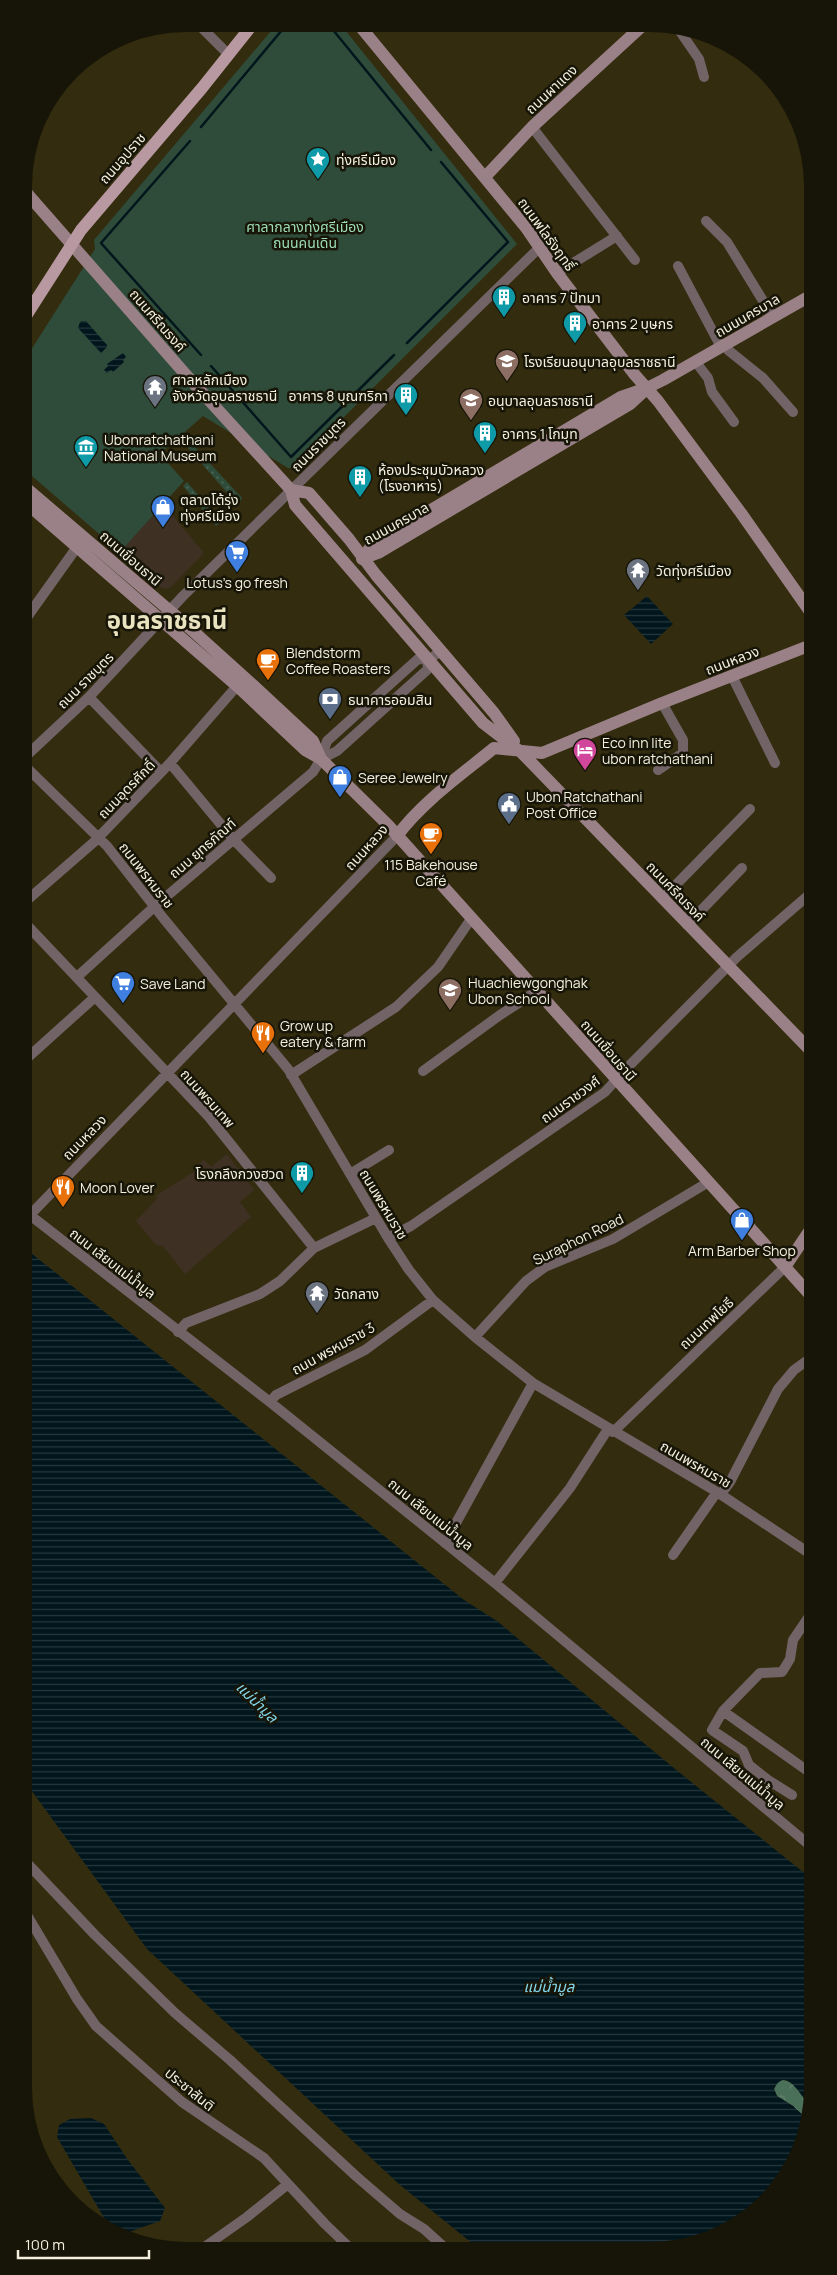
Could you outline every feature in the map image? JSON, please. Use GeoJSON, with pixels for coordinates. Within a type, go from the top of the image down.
{"type":"FeatureCollection","features":[{"type":"Feature","properties":{"kind":"main road","name":"ถนนอุปราช"},"geometry":{"type":"LineString","coordinates":[[33,305],[72,244],[96,212],[229,55],[245,33]]}},
{"type":"Feature","properties":{"kind":"street","name":"ถนนผาแดง"},"geometry":{"type":"LineString","coordinates":[[485,177],[532,127],[636,32]]}},
{"type":"Feature","properties":{"kind":"street"},"geometry":{"type":"LineString","coordinates":[[207,33],[229,55]]}},
{"type":"Feature","properties":{"kind":"street","name":"ถนนพโลรังฤทธิ์"},"geometry":{"type":"LineString","coordinates":[[364,33],[527,229],[557,273],[741,513],[804,603]]}},
{"type":"Feature","properties":{"kind":"street"},"geometry":{"type":"LineString","coordinates":[[683,36],[699,59],[704,77]]}},
{"type":"Feature","properties":{"kind":"street"},"geometry":{"type":"LineString","coordinates":[[532,127],[635,260]]}},
{"type":"Feature","properties":{"kind":"street","name":"ถนนศรีณรงค์"},"geometry":{"type":"LineString","coordinates":[[33,200],[187,376],[292,490],[295,505],[483,723],[521,752],[804,1044]]}},
{"type":"Feature","properties":{"kind":"street"},"geometry":{"type":"LineString","coordinates":[[706,221],[727,242],[773,316]]}},
{"type":"Feature","properties":{"kind":"street"},"geometry":{"type":"LineString","coordinates":[[557,273],[617,236]]}},
{"type":"Feature","properties":{"kind":"street","name":"ถนนราชบุตร"},"geometry":{"type":"LineString","coordinates":[[166,616],[539,248]]}},
{"type":"Feature","properties":{"kind":"street"},"geometry":{"type":"LineString","coordinates":[[678,266],[723,346],[762,378],[793,412]]}},
{"type":"Feature","properties":{"kind":"street","name":"ถนนนครบาล"},"geometry":{"type":"LineString","coordinates":[[351,568],[363,558],[378,553],[519,462],[630,404],[647,388],[804,299]]}},
{"type":"Feature","properties":{"kind":"street"},"geometry":{"type":"LineString","coordinates":[[695,362],[708,378],[712,392],[734,422]]}},
{"type":"Feature","properties":{"kind":"street","name":"ถนนศรีณรงค์"},"geometry":{"type":"LineString","coordinates":[[292,490],[309,493],[494,713],[521,752]]}},
{"type":"Feature","properties":{"kind":"street","name":"ถนนเขื่อนธานี"},"geometry":{"type":"LineString","coordinates":[[33,495],[80,542],[241,682],[313,741],[321,759],[397,836],[804,1288]]}},
{"type":"Feature","properties":{"kind":"street","name":"ถนนเขื่อนธานี"},"geometry":{"type":"LineString","coordinates":[[33,508],[80,542]]}},
{"type":"Feature","properties":{"kind":"street"},"geometry":{"type":"LineString","coordinates":[[33,609],[80,542]]}},
{"type":"Feature","properties":{"kind":"street","name":"ถนน ราชบุตร"},"geometry":{"type":"LineString","coordinates":[[33,750],[89,697],[166,616]]}},
{"type":"Feature","properties":{"kind":"street","name":"ถนนหลวง"},"geometry":{"type":"LineString","coordinates":[[32,1208],[234,1006],[397,836],[405,825],[494,748],[542,753],[662,703],[804,648]]}},
{"type":"Feature","properties":{"kind":"street","name":"ถนน ยุทธภัณฑ์"},"geometry":{"type":"LineString","coordinates":[[77,976],[154,907],[313,772],[321,759],[327,741],[418,659],[429,660],[440,651]]}},
{"type":"Feature","properties":{"kind":"street"},"geometry":{"type":"LineString","coordinates":[[732,676],[775,763]]}},
{"type":"Feature","properties":{"kind":"street","name":"ถนนอุดรศักดิ์"},"geometry":{"type":"LineString","coordinates":[[33,895],[99,837],[162,772],[241,682]]}},
{"type":"Feature","properties":{"kind":"street"},"geometry":{"type":"LineString","coordinates":[[89,697],[162,772]]}},
{"type":"Feature","properties":{"kind":"street"},"geometry":{"type":"LineString","coordinates":[[658,770],[683,753],[684,740],[662,703]]}},
{"type":"Feature","properties":{"kind":"street"},"geometry":{"type":"LineString","coordinates":[[170,763],[234,839],[271,878]]}},
{"type":"Feature","properties":{"kind":"street","name":"ถนนพรหมราช"},"geometry":{"type":"LineString","coordinates":[[33,773],[99,837],[234,1006],[272,1048],[292,1075],[388,1238],[409,1270],[433,1300],[475,1337],[533,1383],[610,1431],[719,1493],[804,1550]]}},
{"type":"Feature","properties":{"kind":"street"},"geometry":{"type":"LineString","coordinates":[[662,899],[750,809]]}},
{"type":"Feature","properties":{"kind":"street"},"geometry":{"type":"LineString","coordinates":[[687,925],[742,868]]}},
{"type":"Feature","properties":{"kind":"street","name":"ถนนราชวงศ์"},"geometry":{"type":"LineString","coordinates":[[388,1238],[411,1226],[598,1098],[729,966],[804,899]]}},
{"type":"Feature","properties":{"kind":"street"},"geometry":{"type":"LineString","coordinates":[[292,1075],[396,1007],[438,967],[471,919]]}},
{"type":"Feature","properties":{"kind":"street","name":"ถนนพรมเทพ"},"geometry":{"type":"LineString","coordinates":[[33,931],[209,1117],[314,1248]]}},
{"type":"Feature","properties":{"kind":"street"},"geometry":{"type":"LineString","coordinates":[[423,1071],[500,1015],[528,998],[536,990]]}},
{"type":"Feature","properties":{"kind":"street"},"geometry":{"type":"LineString","coordinates":[[33,1053],[95,997]]}},
{"type":"Feature","properties":{"kind":"street"},"geometry":{"type":"LineString","coordinates":[[350,1174],[388,1150]]}},
{"type":"Feature","properties":{"kind":"street","name":"Suraphon Road"},"geometry":{"type":"LineString","coordinates":[[475,1337],[526,1281],[545,1267],[613,1239],[708,1183]]}},
{"type":"Feature","properties":{"kind":"street","name":"ถนน เลียบแม่น้ำมูล"},"geometry":{"type":"LineString","coordinates":[[32,1217],[270,1402],[495,1583],[804,1841]]}},
{"type":"Feature","properties":{"kind":"street"},"geometry":{"type":"LineString","coordinates":[[178,1332],[186,1323],[260,1294],[280,1281],[314,1248],[376,1218]]}},
{"type":"Feature","properties":{"kind":"street","name":"ถนนเทพโยธี"},"geometry":{"type":"LineString","coordinates":[[495,1583],[570,1488],[610,1431],[785,1267],[804,1239]]}},
{"type":"Feature","properties":{"kind":"street","name":"ถนน พรหมราช 3"},"geometry":{"type":"LineString","coordinates":[[270,1402],[276,1395],[365,1350],[433,1300]]}},
{"type":"Feature","properties":{"kind":"street"},"geometry":{"type":"LineString","coordinates":[[673,1555],[719,1493],[730,1482],[778,1389],[794,1370],[804,1363]]}},
{"type":"Feature","properties":{"kind":"street"},"geometry":{"type":"LineString","coordinates":[[444,1543],[533,1383]]}},
{"type":"Feature","properties":{"kind":"street"},"geometry":{"type":"LineString","coordinates":[[792,1795],[749,1765],[743,1751],[712,1730],[723,1711],[760,1673],[782,1672],[790,1659],[793,1640],[804,1624]]}},
{"type":"Feature","properties":{"kind":"street"},"geometry":{"type":"LineString","coordinates":[[723,1711],[804,1768]]}},
{"type":"Feature","properties":{"kind":"street"},"geometry":{"type":"LineString","coordinates":[[32,1868],[95,1936],[175,2013],[237,2066],[357,2177],[400,2214],[424,2229],[438,2242]]}},
{"type":"Feature","properties":{"kind":"street","name":"ประชาสันติ"},"geometry":{"type":"LineString","coordinates":[[32,1924],[77,1999],[96,2026],[182,2102],[264,2158],[344,2242]]}},
{"type":"Feature","properties":{"kind":"street"},"geometry":{"type":"LineString","coordinates":[[212,2242],[247,2217],[288,2184]]}},
{"type":"Feature","properties":{"kind":"shaded area","name":"ตลาดโต้รุ่ง ทุ่งศรีเมือง"},"geometry":{"type":"Polygon","coordinates":[[[163,504],[204,553],[170,588],[162,588],[120,552],[163,504]]]}},
{"type":"Feature","properties":{"kind":"shaded area"},"geometry":{"type":"Polygon","coordinates":[[[227,1154],[254,1190],[240,1202],[251,1217],[185,1274],[163,1246],[156,1245],[136,1221],[158,1198],[155,1196],[197,1170],[199,1163],[204,1160],[211,1167],[227,1154]]]}},
{"type":"Feature","properties":{"kind":"green space","name":"ศาลากลางทุ่งศรีเมือง ถนนคนเดิน"},"geometry":{"type":"Polygon","coordinates":[[[270,33],[347,33],[517,244],[293,468],[288,468],[203,416],[160,454],[184,481],[120,552],[33,477],[33,347],[95,249],[94,240],[270,33]]]}},
{"type":"Feature","properties":{"kind":"green space"},"geometry":{"type":"Polygon","coordinates":[[[191,443],[242,498],[239,504],[188,448],[191,443]]]}},
{"type":"Feature","properties":{"kind":"green space"},"geometry":{"type":"Polygon","coordinates":[[[187,482],[221,522],[216,526],[183,486],[187,482]]]}},
{"type":"Feature","properties":{"kind":"green space"},"geometry":{"type":"Polygon","coordinates":[[[782,2080],[792,2083],[804,2099],[802,2115],[777,2096],[774,2089],[777,2083],[782,2080]]]}},
{"type":"Feature","properties":{"kind":"water"},"geometry":{"type":"Polygon","coordinates":[[[82,321],[86,321],[107,345],[101,353],[78,328],[82,321]]]}},
{"type":"Feature","properties":{"kind":"water"},"geometry":{"type":"Polygon","coordinates":[[[123,353],[126,357],[123,360],[124,362],[113,372],[111,370],[107,373],[104,370],[108,366],[107,364],[123,353]]]}},
{"type":"Feature","properties":{"kind":"water"},"geometry":{"type":"Polygon","coordinates":[[[647,596],[673,624],[651,644],[624,615],[647,596]]]}},
{"type":"Feature","properties":{"kind":"water","name":"แม่น้ำมูล"},"geometry":{"type":"Polygon","coordinates":[[[32,1254],[464,1600],[497,1621],[675,1769],[804,1873],[804,2098],[789,2081],[779,2082],[774,2089],[777,2096],[793,2106],[802,2115],[802,2118],[793,2147],[784,2165],[766,2190],[744,2211],[709,2231],[680,2240],[660,2242],[471,2242],[400,2185],[147,1949],[32,1791],[32,1254]]]}},
{"type":"Feature","properties":{"kind":"water"},"geometry":{"type":"Polygon","coordinates":[[[91,2118],[104,2124],[128,2160],[165,2208],[160,2221],[131,2232],[104,2218],[57,2137],[59,2125],[70,2119],[91,2118]]]}},
{"type":"Feature","properties":{"kind":"waterway"},"geometry":{"type":"LineString","coordinates":[[201,127],[280,33]]}},
{"type":"Feature","properties":{"kind":"waterway"},"geometry":{"type":"LineString","coordinates":[[335,33],[431,150]]}},
{"type":"Feature","properties":{"kind":"waterway"},"geometry":{"type":"LineString","coordinates":[[190,141],[101,243],[201,355]]}},
{"type":"Feature","properties":{"kind":"waterway"},"geometry":{"type":"LineString","coordinates":[[407,343],[508,242],[441,162]]}},
{"type":"Feature","properties":{"kind":"waterway"},"geometry":{"type":"LineString","coordinates":[[211,366],[291,457],[394,355]]}},
{"type":"Feature","properties":{"kind":"place","name":"ทุ่งศรีเมือง"},"geometry":{"type":"Point","coordinates":[318,180]}},
{"type":"Feature","properties":{"kind":"place","name":"อาคาร 7 ปัทมา"},"geometry":{"type":"Point","coordinates":[504,318]}},
{"type":"Feature","properties":{"kind":"place","name":"อาคาร 2 บุษกร"},"geometry":{"type":"Point","coordinates":[575,344]}},
{"type":"Feature","properties":{"kind":"place","name":"โรงเรียนอนุบาลอุบลราชธานี"},"geometry":{"type":"Point","coordinates":[507,382]}},
{"type":"Feature","properties":{"kind":"place","name":"ศาลหลักเมือง จังหวัดอุบลราชธานี"},"geometry":{"type":"Point","coordinates":[155,408]}},
{"type":"Feature","properties":{"kind":"place","name":"อาคาร 8 บุณฑริกา"},"geometry":{"type":"Point","coordinates":[406,416]}},
{"type":"Feature","properties":{"kind":"place","name":"อนุบาลอุบลราชธานี"},"geometry":{"type":"Point","coordinates":[471,421]}},
{"type":"Feature","properties":{"kind":"place","name":"อาคาร 1 โกมุท"},"geometry":{"type":"Point","coordinates":[485,454]}},
{"type":"Feature","properties":{"kind":"place","name":"Ubonratchathani National Museum"},"geometry":{"type":"Point","coordinates":[86,468]}},
{"type":"Feature","properties":{"kind":"place","name":"ห้องประชุมบัวหลวง (โรงอาหาร)"},"geometry":{"type":"Point","coordinates":[360,498]}},
{"type":"Feature","properties":{"kind":"place","name":"ตลาดโต้รุ่ง ทุ่งศรีเมือง"},"geometry":{"type":"Point","coordinates":[163,528]}},
{"type":"Feature","properties":{"kind":"place","name":"Lotus's go fresh"},"geometry":{"type":"Point","coordinates":[237,573]}},
{"type":"Feature","properties":{"kind":"place","name":"วัดทุ่งศรีเมือง"},"geometry":{"type":"Point","coordinates":[638,591]}},
{"type":"Feature","properties":{"kind":"place","name":"Blendstorm Coffee Roasters"},"geometry":{"type":"Point","coordinates":[268,681]}},
{"type":"Feature","properties":{"kind":"place","name":"ธนาคารออมสิน"},"geometry":{"type":"Point","coordinates":[330,720]}},
{"type":"Feature","properties":{"kind":"place","name":"Eco inn lite ubon ratchathani"},"geometry":{"type":"Point","coordinates":[585,771]}},
{"type":"Feature","properties":{"kind":"place","name":"Seree Jewelry"},"geometry":{"type":"Point","coordinates":[340,798]}},
{"type":"Feature","properties":{"kind":"place","name":"Ubon Ratchathani Post Office"},"geometry":{"type":"Point","coordinates":[509,825]}},
{"type":"Feature","properties":{"kind":"place","name":"115 Bakehouse Café"},"geometry":{"type":"Point","coordinates":[431,855]}},
{"type":"Feature","properties":{"kind":"place","name":"Save Land"},"geometry":{"type":"Point","coordinates":[123,1004]}},
{"type":"Feature","properties":{"kind":"place","name":"Huachiewgonghak Ubon School"},"geometry":{"type":"Point","coordinates":[450,1011]}},
{"type":"Feature","properties":{"kind":"place","name":"Grow up eatery & farm"},"geometry":{"type":"Point","coordinates":[263,1054]}},
{"type":"Feature","properties":{"kind":"place","name":"โรงกลึงกวงฮวด"},"geometry":{"type":"Point","coordinates":[302,1194]}},
{"type":"Feature","properties":{"kind":"place","name":"Moon Lover"},"geometry":{"type":"Point","coordinates":[63,1208]}},
{"type":"Feature","properties":{"kind":"place","name":"Arm Barber Shop"},"geometry":{"type":"Point","coordinates":[742,1241]}},
{"type":"Feature","properties":{"kind":"place","name":"วัดกลาง"},"geometry":{"type":"Point","coordinates":[317,1314]}},
{"type":"Feature","properties":{"kind":"district","name":"อุบลราชธานี"},"geometry":{"type":"Point","coordinates":[167,619]}}]}
